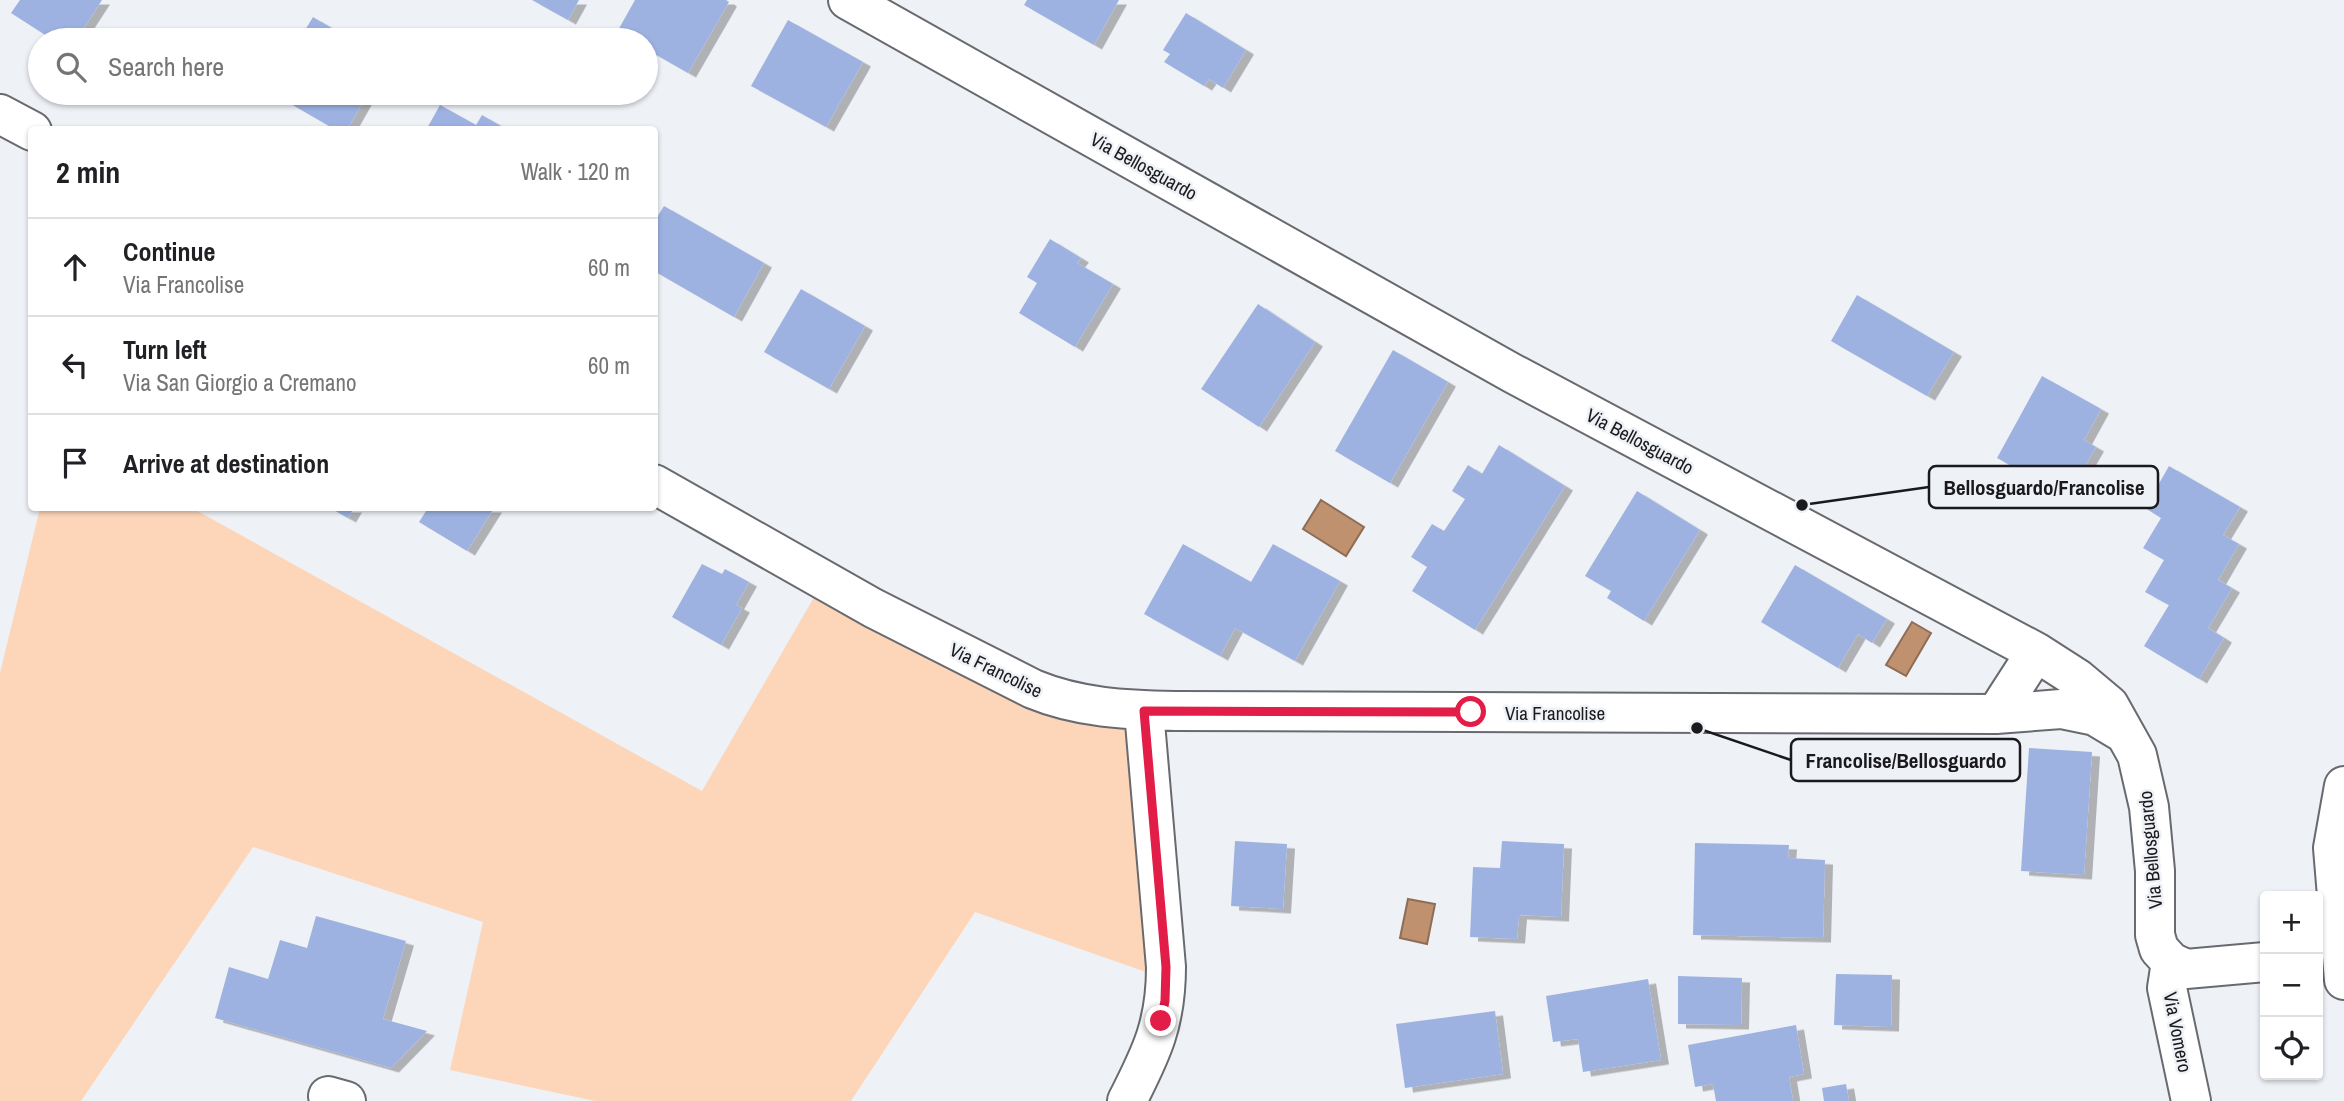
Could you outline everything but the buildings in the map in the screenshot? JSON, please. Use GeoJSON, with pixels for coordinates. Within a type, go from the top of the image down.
{"type":"FeatureCollection","features":[{"type":"Feature","properties":{"kind":"street","name":"Via Bellosguardo"},"geometry":{"type":"LineString","coordinates":[[848,0],[1512,373],[2036,652],[2072,674],[2109,705],[2127,735],[2141,769],[2149,807],[2155,871],[2155,935],[2159,949],[2171,962]]}},
{"type":"Feature","properties":{"kind":"street"},"geometry":{"type":"LineString","coordinates":[[0,114],[28,129]]}},
{"type":"Feature","properties":{"kind":"street","name":"Via Francolise"},"geometry":{"type":"LineString","coordinates":[[658,486],[873,608],[1033,689],[1056,699],[1082,705],[1144,711],[1996,714],[2061,709],[2095,716],[2127,735]]}},
{"type":"Feature","properties":{"kind":"street"},"geometry":{"type":"LineString","coordinates":[[1996,714],[2036,652]]}},
{"type":"Feature","properties":{"kind":"street"},"geometry":{"type":"LineString","coordinates":[[1127,1101],[1158,1031],[1164,1012],[1166,990],[1144,711]]}},
{"type":"Feature","properties":{"kind":"street"},"geometry":{"type":"LineString","coordinates":[[2334,964],[2333,848],[2344,786]]}},
{"type":"Feature","properties":{"kind":"street"},"geometry":{"type":"LineString","coordinates":[[2171,962],[2186,968],[2260,962]]}},
{"type":"Feature","properties":{"kind":"street","name":"Via Vomero"},"geometry":{"type":"LineString","coordinates":[[2171,962],[2167,988],[2191,1101]]}},
{"type":"Feature","properties":{"kind":"shaded area"},"geometry":{"type":"Polygon","coordinates":[[[1321,500],[1364,527],[1346,556],[1303,529],[1321,500]]]}},
{"type":"Feature","properties":{"kind":"shaded area"},"geometry":{"type":"Polygon","coordinates":[[[39,511],[197,511],[702,791],[824,580],[1056,699],[1144,711],[1166,979],[975,912],[851,1101],[595,1101],[450,1070],[483,922],[253,847],[81,1101],[0,1101],[0,673],[39,511]]]}},
{"type":"Feature","properties":{"kind":"shaded area"},"geometry":{"type":"Polygon","coordinates":[[[1912,622],[1931,633],[1906,676],[1886,665],[1912,622]]]}},
{"type":"Feature","properties":{"kind":"shaded area"},"geometry":{"type":"Polygon","coordinates":[[[1408,899],[1435,904],[1427,944],[1400,938],[1408,899]]]}},
{"type":"Feature","properties":{"kind":"place","name":"Bellosguardo/Francolise"},"geometry":{"type":"Point","coordinates":[1802,505]}},
{"type":"Feature","properties":{"kind":"place","name":"Francolise/Bellosguardo"},"geometry":{"type":"Point","coordinates":[1697,728]}},
{"type":"Feature","properties":{"kind":"route"},"geometry":{"type":"LineString","coordinates":[[1161,1021],[1165,1001],[1166,967],[1144,711],[1471,712]]}}]}
